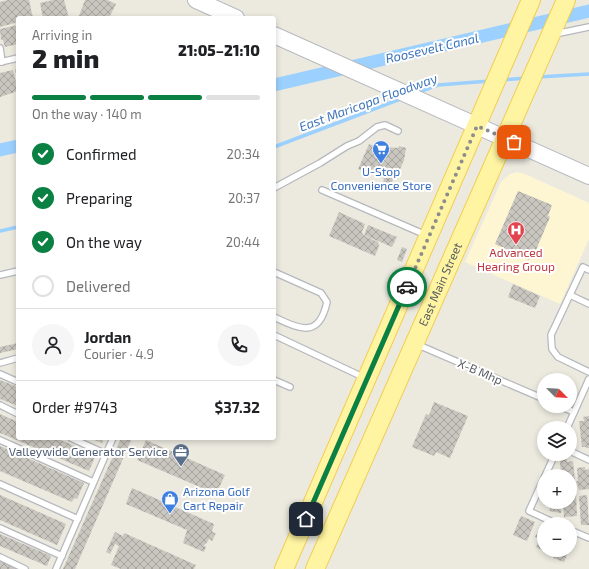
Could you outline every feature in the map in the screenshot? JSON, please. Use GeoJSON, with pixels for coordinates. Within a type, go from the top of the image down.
{"type":"FeatureCollection","features":[{"type":"Feature","properties":{"kind":"main road"},"geometry":{"type":"LineString","coordinates":[[196,0],[232,16]]}},
{"type":"Feature","properties":{"kind":"main road"},"geometry":{"type":"LineString","coordinates":[[284,569],[430,236],[531,0]]}},
{"type":"Feature","properties":{"kind":"main road","name":"East Main Street"},"geometry":{"type":"LineString","coordinates":[[315,569],[416,344],[565,3]]}},
{"type":"Feature","properties":{"kind":"main road"},"geometry":{"type":"LineString","coordinates":[[276,36],[589,176]]}},
{"type":"Feature","properties":{"kind":"lane"},"geometry":{"type":"LineString","coordinates":[[553,29],[589,27]]}},
{"type":"Feature","properties":{"kind":"lane"},"geometry":{"type":"LineString","coordinates":[[0,48],[1,62],[16,58]]}},
{"type":"Feature","properties":{"kind":"lane"},"geometry":{"type":"LineString","coordinates":[[276,187],[320,163],[347,146],[359,141],[377,127],[384,125],[398,131]]}},
{"type":"Feature","properties":{"kind":"lane"},"geometry":{"type":"LineString","coordinates":[[322,190],[430,236]]}},
{"type":"Feature","properties":{"kind":"lane"},"geometry":{"type":"LineString","coordinates":[[589,270],[582,267],[551,335],[552,349],[558,357],[589,372]]}},
{"type":"Feature","properties":{"kind":"lane"},"geometry":{"type":"LineString","coordinates":[[0,275],[16,271]]}},
{"type":"Feature","properties":{"kind":"lane"},"geometry":{"type":"LineString","coordinates":[[276,273],[321,293],[327,302],[324,314],[317,325],[307,329],[297,328],[276,317]]}},
{"type":"Feature","properties":{"kind":"lane"},"geometry":{"type":"LineString","coordinates":[[570,295],[589,304]]}},
{"type":"Feature","properties":{"kind":"lane"},"geometry":{"type":"LineString","coordinates":[[276,336],[367,379]]}},
{"type":"Feature","properties":{"kind":"lane","name":"X-B Mhp"},"geometry":{"type":"LineString","coordinates":[[416,344],[537,396]]}},
{"type":"Feature","properties":{"kind":"lane"},"geometry":{"type":"LineString","coordinates":[[0,363],[16,359]]}},
{"type":"Feature","properties":{"kind":"lane"},"geometry":{"type":"LineString","coordinates":[[0,374],[16,381]]}},
{"type":"Feature","properties":{"kind":"lane"},"geometry":{"type":"LineString","coordinates":[[577,406],[589,380]]}},
{"type":"Feature","properties":{"kind":"lane"},"geometry":{"type":"LineString","coordinates":[[276,381],[290,388]]}},
{"type":"Feature","properties":{"kind":"lane"},"geometry":{"type":"LineString","coordinates":[[0,405],[16,413]]}},
{"type":"Feature","properties":{"kind":"lane"},"geometry":{"type":"LineString","coordinates":[[0,440],[93,482]]}},
{"type":"Feature","properties":{"kind":"lane"},"geometry":{"type":"LineString","coordinates":[[75,440],[106,454]]}},
{"type":"Feature","properties":{"kind":"lane"},"geometry":{"type":"LineString","coordinates":[[56,569],[112,440]]}},
{"type":"Feature","properties":{"kind":"lane"},"geometry":{"type":"LineString","coordinates":[[577,454],[589,460]]}},
{"type":"Feature","properties":{"kind":"lane"},"geometry":{"type":"LineString","coordinates":[[0,484],[78,519]]}},
{"type":"Feature","properties":{"kind":"lane"},"geometry":{"type":"LineString","coordinates":[[537,493],[529,511],[542,517]]}},
{"type":"Feature","properties":{"kind":"lane"},"geometry":{"type":"LineString","coordinates":[[0,528],[62,556]]}},
{"type":"Feature","properties":{"kind":"lane"},"geometry":{"type":"LineString","coordinates":[[577,533],[589,538]]}},
{"type":"Feature","properties":{"kind":"lane"},"geometry":{"type":"LineString","coordinates":[[0,557],[25,569]]}},
{"type":"Feature","properties":{"kind":"shaded area"},"geometry":{"type":"Polygon","coordinates":[[[517,172],[525,174],[589,203],[589,239],[560,304],[465,262],[501,182],[510,174],[517,172]]]}},
{"type":"Feature","properties":{"kind":"building"},"geometry":{"type":"Polygon","coordinates":[[[8,0],[29,0],[33,16],[16,16],[16,23],[0,27],[0,2],[8,0]]]}},
{"type":"Feature","properties":{"kind":"building"},"geometry":{"type":"Polygon","coordinates":[[[53,0],[64,0],[68,16],[43,16],[40,3],[53,0]]]}},
{"type":"Feature","properties":{"kind":"building"},"geometry":{"type":"Polygon","coordinates":[[[85,0],[107,0],[116,4],[110,16],[79,16],[85,0]]]}},
{"type":"Feature","properties":{"kind":"building"},"geometry":{"type":"Polygon","coordinates":[[[16,25],[16,44],[5,47],[3,40],[1,40],[0,29],[16,25]]]}},
{"type":"Feature","properties":{"kind":"building"},"geometry":{"type":"Polygon","coordinates":[[[13,70],[16,83],[16,92],[0,97],[0,73],[13,70]]]}},
{"type":"Feature","properties":{"kind":"building","name":"U-Stop Convenience Store"},"geometry":{"type":"Polygon","coordinates":[[[369,144],[375,146],[398,148],[399,146],[406,148],[404,160],[397,176],[389,185],[383,182],[384,179],[373,169],[369,174],[358,169],[369,144]]]}},
{"type":"Feature","properties":{"kind":"building"},"geometry":{"type":"Polygon","coordinates":[[[518,191],[552,205],[548,216],[550,217],[536,250],[534,249],[529,260],[495,244],[518,191]]]}},
{"type":"Feature","properties":{"kind":"building"},"geometry":{"type":"Polygon","coordinates":[[[339,212],[365,224],[362,232],[363,235],[378,242],[379,246],[375,256],[329,236],[339,212]]]}},
{"type":"Feature","properties":{"kind":"building"},"geometry":{"type":"Polygon","coordinates":[[[368,225],[397,237],[392,247],[364,235],[368,225]]]}},
{"type":"Feature","properties":{"kind":"building"},"geometry":{"type":"Polygon","coordinates":[[[402,247],[407,249],[402,262],[397,260],[402,247]]]}},
{"type":"Feature","properties":{"kind":"building"},"geometry":{"type":"Polygon","coordinates":[[[513,284],[540,296],[535,308],[508,297],[513,284]]]}},
{"type":"Feature","properties":{"kind":"building"},"geometry":{"type":"Polygon","coordinates":[[[16,343],[16,349],[0,353],[0,347],[16,343]]]}},
{"type":"Feature","properties":{"kind":"building"},"geometry":{"type":"Polygon","coordinates":[[[0,380],[16,386],[16,405],[0,399],[0,380]]]}},
{"type":"Feature","properties":{"kind":"building"},"geometry":{"type":"Polygon","coordinates":[[[434,402],[468,416],[450,458],[436,452],[434,456],[412,447],[426,414],[429,415],[434,402]]]}},
{"type":"Feature","properties":{"kind":"building"},"geometry":{"type":"Polygon","coordinates":[[[0,414],[16,421],[16,440],[0,433],[0,414]]]}},
{"type":"Feature","properties":{"kind":"building"},"geometry":{"type":"Polygon","coordinates":[[[589,416],[589,448],[586,448],[582,447],[579,421],[584,421],[583,417],[589,416]]]}},
{"type":"Feature","properties":{"kind":"building"},"geometry":{"type":"Polygon","coordinates":[[[16,440],[61,440],[96,455],[89,471],[16,440]]]}},
{"type":"Feature","properties":{"kind":"building"},"geometry":{"type":"Polygon","coordinates":[[[95,440],[103,440],[102,443],[95,440]]]}},
{"type":"Feature","properties":{"kind":"building"},"geometry":{"type":"Polygon","coordinates":[[[120,440],[131,440],[75,569],[63,569],[120,440]]]}},
{"type":"Feature","properties":{"kind":"building","name":"Valleywide Generator Service"},"geometry":{"type":"Polygon","coordinates":[[[146,440],[225,475],[216,494],[137,460],[146,440]]]}},
{"type":"Feature","properties":{"kind":"building"},"geometry":{"type":"Polygon","coordinates":[[[0,446],[84,483],[77,499],[74,498],[72,502],[0,471],[0,446]]]}},
{"type":"Feature","properties":{"kind":"building"},"geometry":{"type":"Polygon","coordinates":[[[560,461],[573,461],[574,469],[561,469],[560,461]]]}},
{"type":"Feature","properties":{"kind":"building"},"geometry":{"type":"Polygon","coordinates":[[[585,467],[585,470],[589,469],[589,489],[579,490],[577,484],[577,468],[585,467]]]}},
{"type":"Feature","properties":{"kind":"building","name":"Arizona Golf Cart Repair"},"geometry":{"type":"Polygon","coordinates":[[[132,488],[214,524],[212,532],[216,533],[212,541],[209,539],[205,544],[204,546],[206,547],[204,552],[183,543],[187,530],[126,504],[132,488]]]}},
{"type":"Feature","properties":{"kind":"building"},"geometry":{"type":"Polygon","coordinates":[[[0,495],[66,524],[57,545],[0,520],[0,495]]]}},
{"type":"Feature","properties":{"kind":"building"},"geometry":{"type":"Polygon","coordinates":[[[587,495],[589,525],[581,525],[579,496],[587,495]]]}},
{"type":"Feature","properties":{"kind":"building"},"geometry":{"type":"Polygon","coordinates":[[[550,509],[561,509],[561,513],[550,511],[550,509]]]}},
{"type":"Feature","properties":{"kind":"building"},"geometry":{"type":"Polygon","coordinates":[[[563,509],[577,509],[577,516],[564,517],[563,509]]]}},
{"type":"Feature","properties":{"kind":"building"},"geometry":{"type":"Polygon","coordinates":[[[521,516],[535,522],[527,541],[513,535],[521,516]]]}},
{"type":"Feature","properties":{"kind":"building"},"geometry":{"type":"Polygon","coordinates":[[[115,532],[123,536],[124,533],[196,565],[194,569],[121,569],[111,565],[119,546],[115,544],[110,554],[106,552],[115,532]]]}},
{"type":"Feature","properties":{"kind":"building"},"geometry":{"type":"Polygon","coordinates":[[[0,534],[51,556],[47,566],[0,546],[0,534]]]}},
{"type":"Feature","properties":{"kind":"building"},"geometry":{"type":"Polygon","coordinates":[[[554,557],[566,557],[564,562],[554,557]]]}},
{"type":"Feature","properties":{"kind":"building"},"geometry":{"type":"Polygon","coordinates":[[[0,561],[19,569],[0,569],[0,561]]]}},
{"type":"Feature","properties":{"kind":"waterway","name":"Roosevelt Canal"},"geometry":{"type":"LineString","coordinates":[[276,85],[589,11]]}},
{"type":"Feature","properties":{"kind":"waterway","name":"East Maricopa Floodway"},"geometry":{"type":"LineString","coordinates":[[538,77],[589,74]]}},
{"type":"Feature","properties":{"kind":"waterway","name":"East Maricopa Floodway"},"geometry":{"type":"LineString","coordinates":[[502,80],[526,78]]}},
{"type":"Feature","properties":{"kind":"waterway","name":"East Maricopa Floodway"},"geometry":{"type":"LineString","coordinates":[[416,93],[438,85],[490,81]]}},
{"type":"Feature","properties":{"kind":"waterway","name":"East Maricopa Floodway"},"geometry":{"type":"LineString","coordinates":[[276,146],[403,98]]}},
{"type":"Feature","properties":{"kind":"waterway","name":"Roosevelt Canal"},"geometry":{"type":"LineString","coordinates":[[0,150],[16,146]]}},
{"type":"Feature","properties":{"kind":"waterway","name":"East Maricopa Floodway"},"geometry":{"type":"LineString","coordinates":[[0,231],[16,227]]}},
{"type":"Feature","properties":{"kind":"way so far"},"geometry":{"type":"LineString","coordinates":[[407,287],[477,126],[514,142]]}},
{"type":"Feature","properties":{"kind":"place","name":"U-Stop Convenience Store"},"geometry":{"type":"Point","coordinates":[381,164]}},
{"type":"Feature","properties":{"kind":"place","name":"Advanced Hearing Group"},"geometry":{"type":"Point","coordinates":[516,245]}},
{"type":"Feature","properties":{"kind":"place","name":"Valleywide Generator Service"},"geometry":{"type":"Point","coordinates":[181,467]}},
{"type":"Feature","properties":{"kind":"place","name":"Arizona Golf Cart Repair"},"geometry":{"type":"Point","coordinates":[170,514]}},
{"type":"Feature","properties":{"kind":"route"},"geometry":{"type":"LineString","coordinates":[[306,519],[407,287]]}}]}
